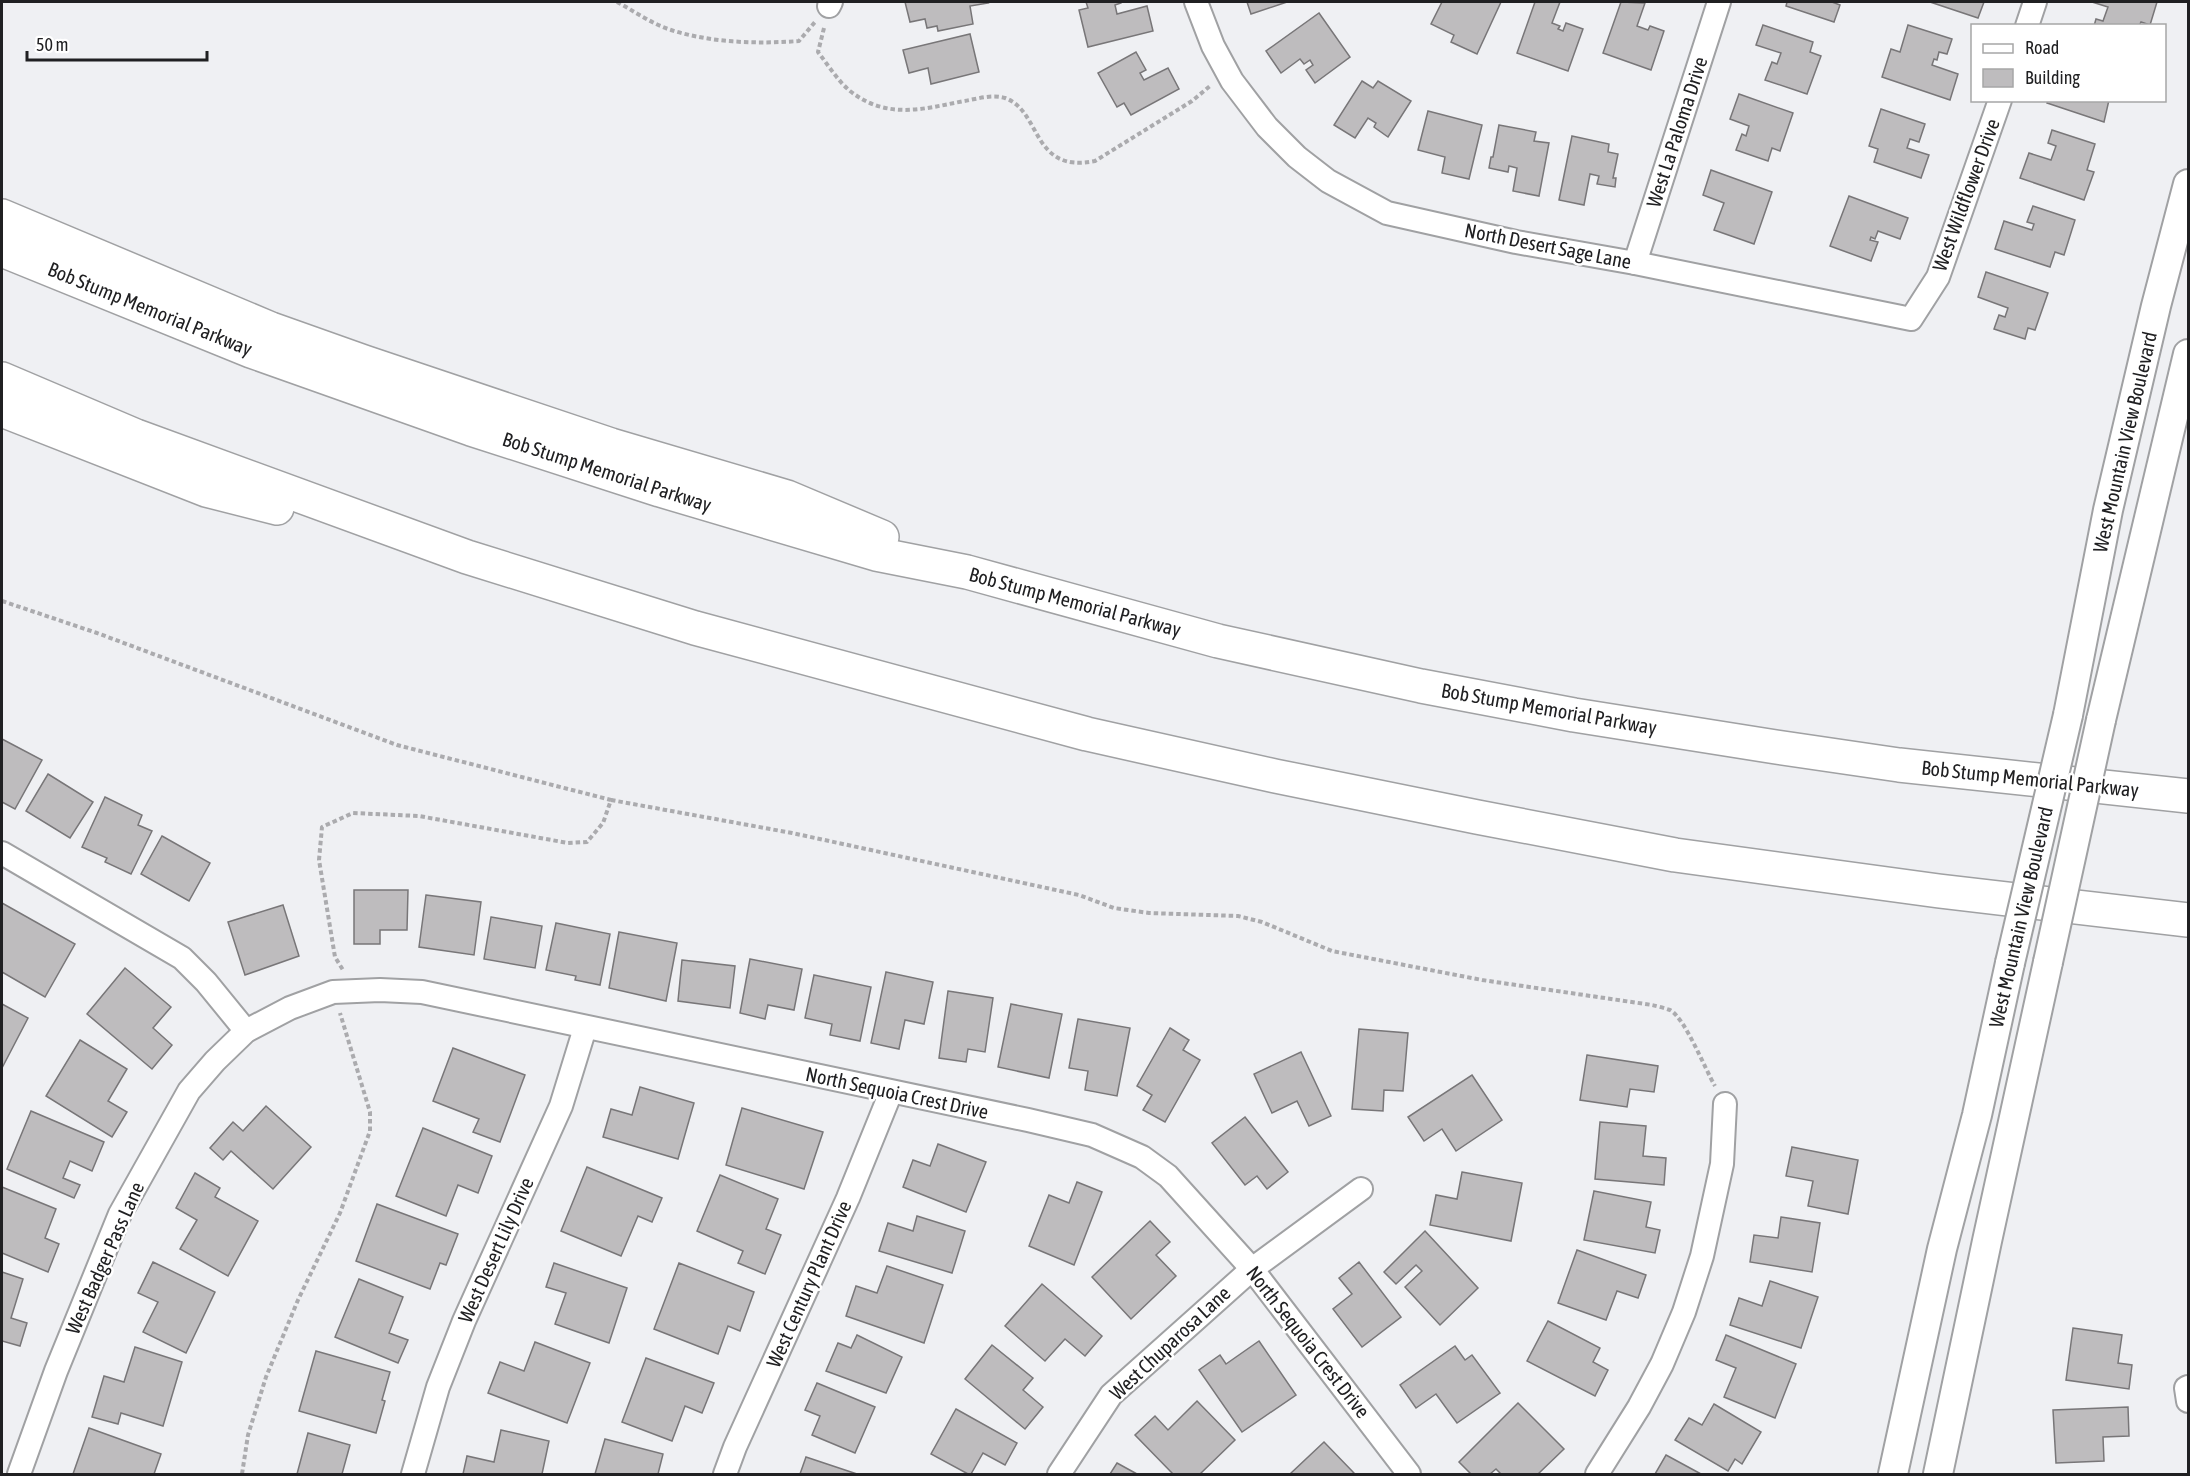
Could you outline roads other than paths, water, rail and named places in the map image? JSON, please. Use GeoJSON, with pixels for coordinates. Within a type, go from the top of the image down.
{"type":"FeatureCollection","features":[{"type":"Feature","properties":{"kind":"highway"},"geometry":{"type":"LineString","coordinates":[[2,216],[271,328],[364,362],[611,445],[788,497],[966,572]]}},
{"type":"Feature","properties":{"kind":"highway","name":"Bob Stump Memorial Parkway"},"geometry":{"type":"LineString","coordinates":[[2,250],[251,351],[471,429],[660,490],[876,554],[966,572],[1218,641],[1421,686],[1574,715],[1899,765],[2188,796]]}},
{"type":"Feature","properties":{"kind":"highway"},"geometry":{"type":"LineString","coordinates":[[2,379],[136,436],[467,557],[695,628],[1087,734],[1275,776],[1675,855],[1939,891],[2188,920]]}},
{"type":"Feature","properties":{"kind":"highway"},"geometry":{"type":"LineString","coordinates":[[2,410],[206,490],[467,557]]}},
{"type":"Feature","properties":{"kind":"street","name":"North Desert Sage Lane"},"geometry":{"type":"LineString","coordinates":[[1196,2],[1213,46],[1230,77],[1267,127],[1297,158],[1328,181],[1388,213],[1516,242],[1635,263],[1911,319]]}},
{"type":"Feature","properties":{"kind":"street","name":"West La Paloma Drive"},"geometry":{"type":"LineString","coordinates":[[1635,263],[1719,2]]}},
{"type":"Feature","properties":{"kind":"street"},"geometry":{"type":"LineString","coordinates":[[2027,24],[2035,2]]}},
{"type":"Feature","properties":{"kind":"street","name":"West Wildflower Drive"},"geometry":{"type":"LineString","coordinates":[[1911,319],[1938,277],[1999,102]]}},
{"type":"Feature","properties":{"kind":"street","name":"West Mountain View Boulevard"},"geometry":{"type":"LineString","coordinates":[[1893,1474],[1942,1249],[1977,1115],[2068,715],[2108,510],[2156,306],[2188,184]]}},
{"type":"Feature","properties":{"kind":"street","name":"West Mountain View Boulevard"},"geometry":{"type":"LineString","coordinates":[[1938,1474],[1989,1229],[2101,720],[2188,354]]}},
{"type":"Feature","properties":{"kind":"street"},"geometry":{"type":"LineString","coordinates":[[2,853],[182,958],[206,982],[246,1031]]}},
{"type":"Feature","properties":{"kind":"street","name":"North Sequoia Crest Drive"},"geometry":{"type":"LineString","coordinates":[[246,1031],[290,1008],[333,992],[380,990],[422,992],[1092,1135],[1142,1157],[1168,1176],[1252,1269],[1408,1474]]}},
{"type":"Feature","properties":{"kind":"street","name":"West Desert Lily Drive"},"geometry":{"type":"LineString","coordinates":[[413,1474],[442,1376],[464,1321],[561,1106],[585,1028]]}},
{"type":"Feature","properties":{"kind":"street","name":"West Badger Pass Lane"},"geometry":{"type":"LineString","coordinates":[[19,1474],[56,1371],[120,1214],[189,1091],[215,1060],[246,1031]]}},
{"type":"Feature","properties":{"kind":"street","name":"West Century Plant Drive"},"geometry":{"type":"LineString","coordinates":[[725,1474],[735,1447],[848,1197],[891,1092]]}},
{"type":"Feature","properties":{"kind":"street"},"geometry":{"type":"LineString","coordinates":[[1597,1474],[1639,1407],[1662,1364],[1684,1312],[1701,1256],[1722,1164],[1725,1104]]}},
{"type":"Feature","properties":{"kind":"street","name":"West Chuparosa Lane"},"geometry":{"type":"LineString","coordinates":[[1059,1474],[1111,1395],[1252,1269],[1361,1189]]}}]}
